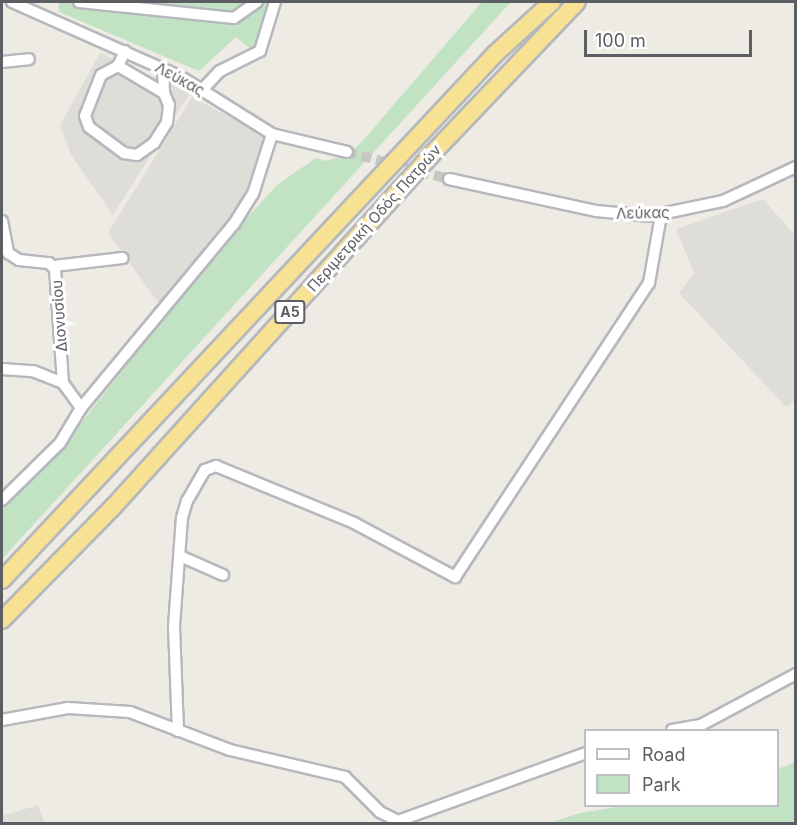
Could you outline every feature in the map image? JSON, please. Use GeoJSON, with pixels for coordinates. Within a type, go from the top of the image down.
{"type":"FeatureCollection","features":[{"type":"Feature","properties":{"kind":"highway"},"geometry":{"type":"LineString","coordinates":[[495,54],[539,2]]}},
{"type":"Feature","properties":{"kind":"highway","name":"Περιμετρική Οδός Πατρών"},"geometry":{"type":"LineString","coordinates":[[2,580],[495,54],[552,2]]}},
{"type":"Feature","properties":{"kind":"highway","name":"Περιμετρική Οδός Πατρών"},"geometry":{"type":"LineString","coordinates":[[2,620],[114,506],[432,154],[577,2]]}},
{"type":"Feature","properties":{"kind":"street","name":"Λεύκας"},"geometry":{"type":"LineString","coordinates":[[12,2],[31,6],[163,69],[202,90],[272,134],[347,152]]}},
{"type":"Feature","properties":{"kind":"street"},"geometry":{"type":"LineString","coordinates":[[78,2],[234,18],[257,2]]}},
{"type":"Feature","properties":{"kind":"street"},"geometry":{"type":"LineString","coordinates":[[202,90],[220,71],[260,51],[275,2]]}},
{"type":"Feature","properties":{"kind":"street"},"geometry":{"type":"LineString","coordinates":[[125,51],[118,66],[101,75],[85,116],[89,128],[124,153],[137,155],[154,143],[167,122],[169,105],[164,93],[163,69]]}},
{"type":"Feature","properties":{"kind":"street"},"geometry":{"type":"LineString","coordinates":[[2,62],[29,59]]}},
{"type":"Feature","properties":{"kind":"street"},"geometry":{"type":"LineString","coordinates":[[118,66],[164,93]]}},
{"type":"Feature","properties":{"kind":"street"},"geometry":{"type":"LineString","coordinates":[[2,500],[60,443],[81,408],[234,224],[253,195],[272,134]]}},
{"type":"Feature","properties":{"kind":"street","name":"Λεύκας"},"geometry":{"type":"LineString","coordinates":[[449,179],[596,211],[661,215],[723,201],[795,167]]}},
{"type":"Feature","properties":{"kind":"street"},"geometry":{"type":"LineString","coordinates":[[178,731],[174,626],[180,556],[187,501],[205,470],[216,466],[354,523],[455,577],[649,283],[661,215]]}},
{"type":"Feature","properties":{"kind":"street","name":"Διονυσίου"},"geometry":{"type":"LineString","coordinates":[[2,221],[8,253],[19,260],[54,266],[58,280],[63,383]]}},
{"type":"Feature","properties":{"kind":"street"},"geometry":{"type":"LineString","coordinates":[[54,266],[123,258]]}},
{"type":"Feature","properties":{"kind":"street"},"geometry":{"type":"LineString","coordinates":[[2,369],[33,371],[63,383],[81,408]]}},
{"type":"Feature","properties":{"kind":"street"},"geometry":{"type":"LineString","coordinates":[[180,556],[223,575]]}},
{"type":"Feature","properties":{"kind":"street"},"geometry":{"type":"LineString","coordinates":[[678,729],[700,725],[795,674]]}},
{"type":"Feature","properties":{"kind":"street"},"geometry":{"type":"LineString","coordinates":[[2,720],[68,708],[110,709],[142,716],[230,750],[345,777],[380,812],[398,821],[584,753]]}},
{"type":"Feature","properties":{"kind":"shaded area"},"geometry":{"type":"Polygon","coordinates":[[[100,53],[190,93],[113,215],[71,155],[60,125],[100,53]]]}},
{"type":"Feature","properties":{"kind":"shaded area"},"geometry":{"type":"Polygon","coordinates":[[[192,97],[267,137],[251,182],[216,241],[162,308],[108,233],[192,97]]]}},
{"type":"Feature","properties":{"kind":"shaded area"},"geometry":{"type":"Polygon","coordinates":[[[763,199],[795,235],[795,400],[786,407],[679,293],[694,273],[676,229],[763,199]]]}},
{"type":"Feature","properties":{"kind":"shaded area"},"geometry":{"type":"Polygon","coordinates":[[[38,805],[45,823],[2,823],[2,816],[38,805]]]}},
{"type":"Feature","properties":{"kind":"green space"},"geometry":{"type":"Polygon","coordinates":[[[59,2],[269,2],[256,46],[252,50],[236,37],[199,71],[59,12],[59,2]]]}},
{"type":"Feature","properties":{"kind":"green space"},"geometry":{"type":"Polygon","coordinates":[[[482,2],[511,2],[2,559],[2,506],[54,457],[222,245],[277,185],[316,158],[325,161],[346,155],[360,144],[482,2]]]}},
{"type":"Feature","properties":{"kind":"green space"},"geometry":{"type":"Polygon","coordinates":[[[795,762],[795,823],[549,823],[580,813],[617,807],[779,807],[779,769],[795,762]]]}},
{"type":"Feature","properties":{"kind":"tunnel"},"geometry":{"type":"LineString","coordinates":[[347,152],[449,179]]}}]}
